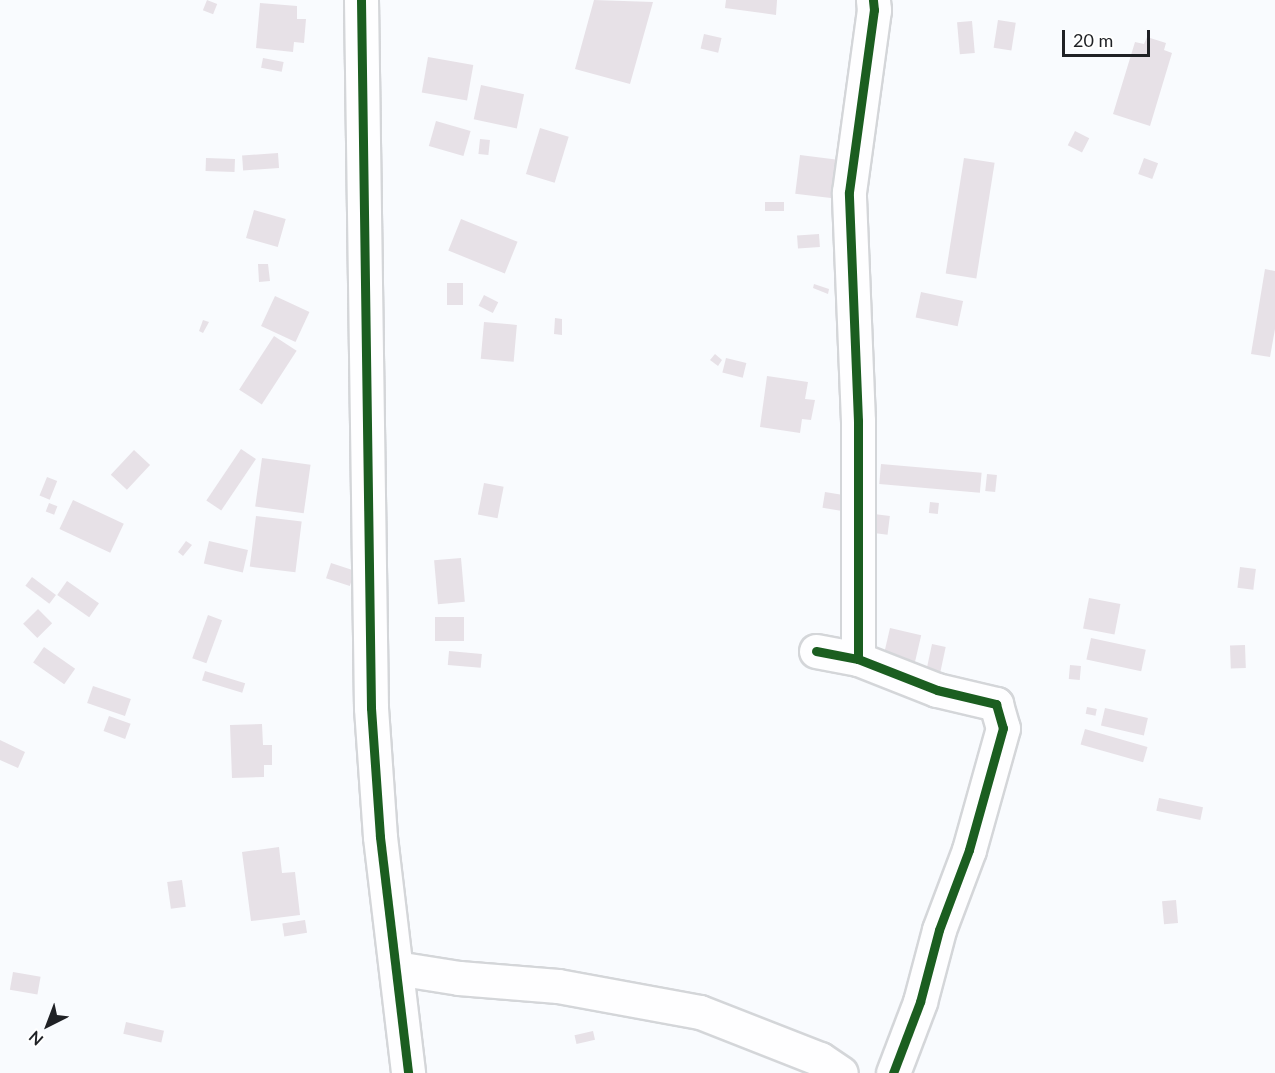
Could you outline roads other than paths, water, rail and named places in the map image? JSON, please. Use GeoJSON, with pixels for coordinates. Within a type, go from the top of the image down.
{"type":"FeatureCollection","features":[{"type":"Feature","properties":{"kind":"street"},"geometry":{"type":"LineString","coordinates":[[361,0],[370,708],[380,837],[408,1073]]}},
{"type":"Feature","properties":{"kind":"street"},"geometry":{"type":"LineString","coordinates":[[858,659],[858,421],[849,192],[874,10],[873,0]]}},
{"type":"Feature","properties":{"kind":"street"},"geometry":{"type":"LineString","coordinates":[[816,651],[858,659],[937,690],[996,704],[1003,728],[969,850],[939,930],[920,1002],[893,1073]]}},
{"type":"Feature","properties":{"kind":"street"},"geometry":{"type":"LineString","coordinates":[[396,968],[459,978],[558,986],[700,1012],[820,1059],[841,1073]]}}]}
